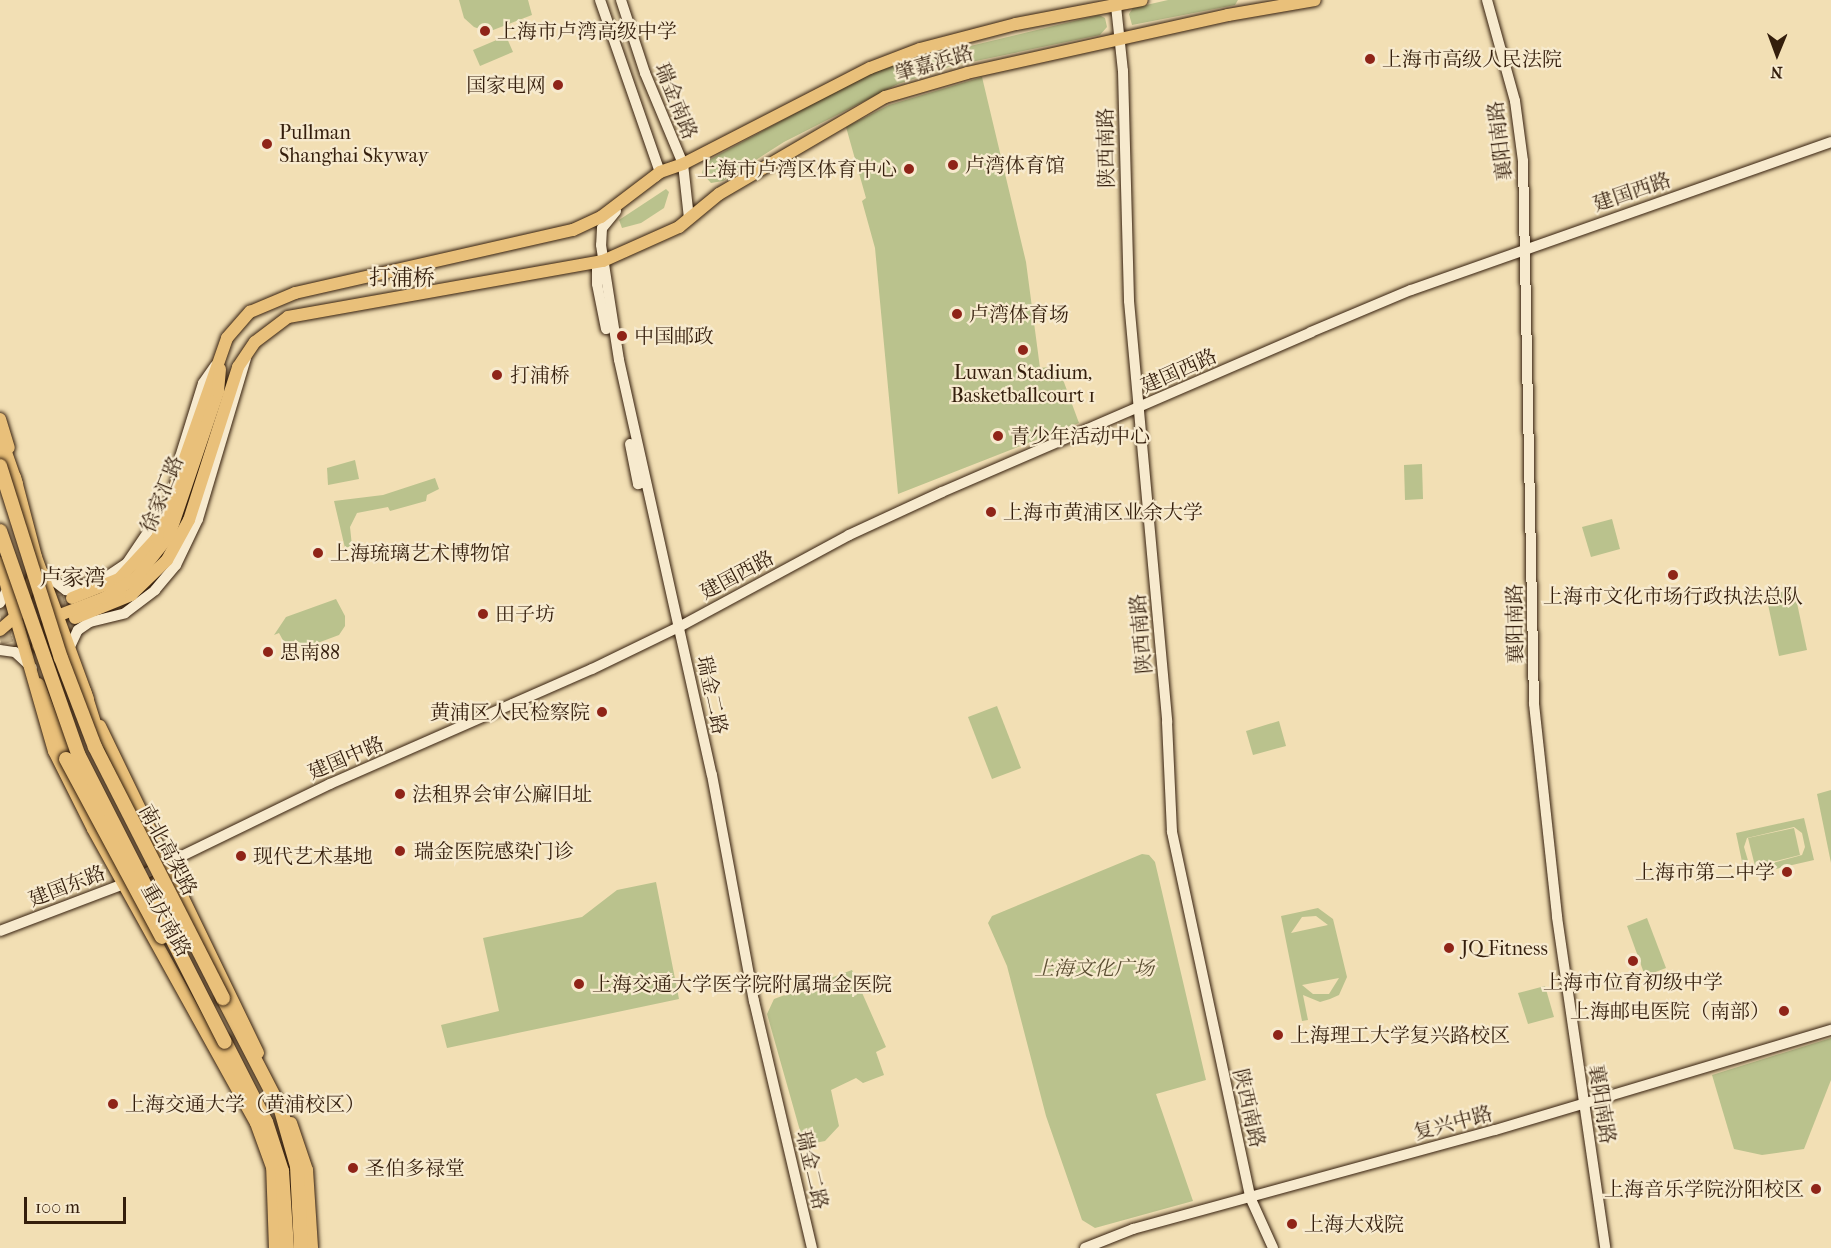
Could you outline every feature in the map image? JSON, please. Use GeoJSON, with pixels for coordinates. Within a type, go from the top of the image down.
{"type":"FeatureCollection","features":[{"type":"Feature","properties":{"kind":"highway"},"geometry":{"type":"LineString","coordinates":[[0,438],[16,484]]}},
{"type":"Feature","properties":{"kind":"highway","name":"南北高架路"},"geometry":{"type":"LineString","coordinates":[[0,466],[57,648],[94,747],[281,1110],[297,1166],[301,1248]]}},
{"type":"Feature","properties":{"kind":"highway","name":"南北高架路"},"geometry":{"type":"LineString","coordinates":[[0,531],[78,754],[266,1122],[282,1171],[287,1248]]}},
{"type":"Feature","properties":{"kind":"highway"},"geometry":{"type":"LineString","coordinates":[[38,685],[66,759],[191,991],[225,1042]]}},
{"type":"Feature","properties":{"kind":"highway"},"geometry":{"type":"LineString","coordinates":[[84,691],[100,742],[209,957],[223,998]]}},
{"type":"Feature","properties":{"kind":"main road","name":"瑞金南路"},"geometry":{"type":"LineString","coordinates":[[600,0],[660,172]]}},
{"type":"Feature","properties":{"kind":"main road","name":"瑞金南路"},"geometry":{"type":"LineString","coordinates":[[621,0],[645,73],[683,164],[689,218]]}},
{"type":"Feature","properties":{"kind":"main road","name":"肇嘉浜路"},"geometry":{"type":"LineString","coordinates":[[601,217],[660,172],[683,164],[870,68],[920,50],[1016,24],[1142,0]]}},
{"type":"Feature","properties":{"kind":"main road","name":"肇嘉浜路"},"geometry":{"type":"LineString","coordinates":[[600,262],[679,227],[719,194],[885,98],[967,73],[1121,41],[1249,6],[1315,0]]}},
{"type":"Feature","properties":{"kind":"main road","name":"襄阳南路"},"geometry":{"type":"LineString","coordinates":[[1487,0],[1518,113],[1523,160],[1534,704],[1557,917],[1605,1248]]}},
{"type":"Feature","properties":{"kind":"main road","name":"陕西南路"},"geometry":{"type":"LineString","coordinates":[[1116,6],[1121,41],[1128,290],[1167,722],[1172,832],[1250,1197],[1273,1248]]}},
{"type":"Feature","properties":{"kind":"main road","name":"建国西路"},"geometry":{"type":"LineString","coordinates":[[563,682],[679,627],[864,528],[1401,294],[1831,142]]}},
{"type":"Feature","properties":{"kind":"main road","name":"瑞金二路"},"geometry":{"type":"LineString","coordinates":[[660,172],[607,219],[602,228],[597,284],[642,483],[679,627],[712,775],[736,912],[812,1248]]}},
{"type":"Feature","properties":{"kind":"main road","name":"徐家汇路"},"geometry":{"type":"LineString","coordinates":[[72,598],[119,579],[157,538],[207,387],[237,325],[270,302],[573,230],[601,217]]}},
{"type":"Feature","properties":{"kind":"main road","name":"徐家汇路"},"geometry":{"type":"LineString","coordinates":[[75,618],[131,595],[167,560],[189,520],[233,378],[255,342],[288,317],[600,262]]}},
{"type":"Feature","properties":{"kind":"main road","name":"徐家汇路"},"geometry":{"type":"LineString","coordinates":[[68,651],[78,630],[90,622],[125,613],[155,590],[176,565],[198,519],[246,358]]}},
{"type":"Feature","properties":{"kind":"main road","name":"徐家汇路"},"geometry":{"type":"LineString","coordinates":[[44,573],[58,587],[77,589],[105,578],[136,552],[163,509],[202,383],[221,359]]}},
{"type":"Feature","properties":{"kind":"main road","name":"徐家汇路"},"geometry":{"type":"LineString","coordinates":[[57,614],[104,598],[135,579],[169,536],[218,392],[221,359]]}},
{"type":"Feature","properties":{"kind":"main road"},"geometry":{"type":"LineString","coordinates":[[0,419],[16,484]]}},
{"type":"Feature","properties":{"kind":"main road"},"geometry":{"type":"LineString","coordinates":[[0,450],[16,484]]}},
{"type":"Feature","properties":{"kind":"main road","name":"重庆南路"},"geometry":{"type":"LineString","coordinates":[[16,484],[36,557],[44,573],[68,651],[84,691],[145,873],[251,1113],[273,1170],[275,1248]]}},
{"type":"Feature","properties":{"kind":"main road"},"geometry":{"type":"LineString","coordinates":[[33,669],[17,638],[0,631],[15,618],[35,573],[36,557]]}},
{"type":"Feature","properties":{"kind":"main road","name":"重庆南路"},"geometry":{"type":"LineString","coordinates":[[0,563],[15,618],[38,685],[37,702],[54,751],[145,873],[260,1057],[288,1114],[307,1170],[312,1248]]}},
{"type":"Feature","properties":{"kind":"main road"},"geometry":{"type":"LineString","coordinates":[[0,603],[7,590]]}},
{"type":"Feature","properties":{"kind":"main road"},"geometry":{"type":"LineString","coordinates":[[0,621],[4,618],[7,590]]}},
{"type":"Feature","properties":{"kind":"main road"},"geometry":{"type":"LineString","coordinates":[[33,669],[40,640],[57,614]]}},
{"type":"Feature","properties":{"kind":"main road"},"geometry":{"type":"LineString","coordinates":[[0,650],[15,652],[33,669]]}},
{"type":"Feature","properties":{"kind":"main road","name":"建国中路"},"geometry":{"type":"LineString","coordinates":[[145,873],[330,784],[563,682]]}},
{"type":"Feature","properties":{"kind":"main road","name":"建国东路"},"geometry":{"type":"LineString","coordinates":[[0,931],[145,873]]}},
{"type":"Feature","properties":{"kind":"main road","name":"复兴中路"},"geometry":{"type":"LineString","coordinates":[[1085,1248],[1099,1239],[1585,1104],[1831,1030]]}},
{"type":"Feature","properties":{"kind":"green space","name":"上海市卢湾高级中学"},"geometry":{"type":"Polygon","coordinates":[[[459,0],[528,0],[532,15],[488,32],[474,27],[464,18],[459,0]]]}},
{"type":"Feature","properties":{"kind":"green space"},"geometry":{"type":"Polygon","coordinates":[[[1168,0],[1238,0],[1235,5],[1132,25],[1129,14],[1133,8],[1168,0]]]}},
{"type":"Feature","properties":{"kind":"green space"},"geometry":{"type":"Polygon","coordinates":[[[1099,15],[1105,18],[1107,27],[1100,35],[952,66],[898,84],[784,142],[723,181],[711,183],[702,173],[705,162],[879,68],[1099,15]]]}},
{"type":"Feature","properties":{"kind":"green space"},"geometry":{"type":"Polygon","coordinates":[[[506,36],[513,52],[480,66],[473,50],[506,36]]]}},
{"type":"Feature","properties":{"kind":"green space","name":"卢湾体育场"},"geometry":{"type":"Polygon","coordinates":[[[982,77],[1026,262],[1040,368],[1058,366],[1079,423],[898,494],[875,248],[862,201],[866,198],[846,127],[889,105],[982,77]]]}},
{"type":"Feature","properties":{"kind":"green space"},"geometry":{"type":"Polygon","coordinates":[[[666,189],[669,192],[664,208],[641,223],[622,228],[619,220],[666,189]]]}},
{"type":"Feature","properties":{"kind":"green space"},"geometry":{"type":"Polygon","coordinates":[[[355,460],[359,479],[328,485],[327,468],[355,460]]]}},
{"type":"Feature","properties":{"kind":"green space"},"geometry":{"type":"Polygon","coordinates":[[[1422,464],[1423,499],[1405,500],[1404,465],[1422,464]]]}},
{"type":"Feature","properties":{"kind":"green space"},"geometry":{"type":"Polygon","coordinates":[[[435,478],[439,489],[427,495],[426,501],[390,511],[388,507],[357,513],[350,527],[352,546],[345,548],[334,501],[383,495],[435,478]]]}},
{"type":"Feature","properties":{"kind":"green space"},"geometry":{"type":"Polygon","coordinates":[[[1612,519],[1620,549],[1591,557],[1582,527],[1612,519]]]}},
{"type":"Feature","properties":{"kind":"green space"},"geometry":{"type":"Polygon","coordinates":[[[1794,589],[1807,650],[1779,656],[1766,595],[1794,589]]]}},
{"type":"Feature","properties":{"kind":"green space"},"geometry":{"type":"Polygon","coordinates":[[[336,599],[345,616],[345,626],[339,635],[304,648],[282,646],[285,644],[279,633],[274,635],[286,617],[336,599]]]}},
{"type":"Feature","properties":{"kind":"green space"},"geometry":{"type":"Polygon","coordinates":[[[997,706],[1021,768],[992,779],[968,717],[997,706]]]}},
{"type":"Feature","properties":{"kind":"green space"},"geometry":{"type":"Polygon","coordinates":[[[1279,721],[1286,746],[1253,755],[1246,731],[1279,721]]]}},
{"type":"Feature","properties":{"kind":"green space"},"geometry":{"type":"Polygon","coordinates":[[[1831,790],[1831,863],[1817,794],[1831,790]]]}},
{"type":"Feature","properties":{"kind":"green space"},"geometry":{"type":"Polygon","coordinates":[[[1804,818],[1814,860],[1745,876],[1736,833],[1804,818]],[[1794,827],[1747,838],[1744,847],[1749,864],[1758,867],[1802,855],[1805,847],[1802,833],[1794,827]]]}},
{"type":"Feature","properties":{"kind":"green space"},"geometry":{"type":"Polygon","coordinates":[[[1794,828],[1800,855],[1755,866],[1748,838],[1794,828]]]}},
{"type":"Feature","properties":{"kind":"green space","name":"上海文化广场"},"geometry":{"type":"Polygon","coordinates":[[[1142,854],[1149,855],[1155,862],[1206,1080],[1156,1094],[1193,1201],[1095,1228],[1082,1220],[1046,1116],[1007,966],[988,923],[992,916],[1142,854]]]}},
{"type":"Feature","properties":{"kind":"green space"},"geometry":{"type":"Polygon","coordinates":[[[656,882],[679,999],[447,1048],[441,1025],[499,1011],[483,938],[582,917],[617,890],[656,882]]]}},
{"type":"Feature","properties":{"kind":"green space"},"geometry":{"type":"Polygon","coordinates":[[[1318,908],[1333,919],[1347,977],[1339,995],[1330,999],[1320,1002],[1303,995],[1308,1020],[1302,1021],[1281,916],[1318,908]],[[1316,916],[1302,917],[1291,933],[1328,925],[1316,916]],[[1339,978],[1302,985],[1313,994],[1329,994],[1339,978]]]}},
{"type":"Feature","properties":{"kind":"green space"},"geometry":{"type":"Polygon","coordinates":[[[1647,918],[1666,968],[1645,976],[1627,926],[1647,918]]]}},
{"type":"Feature","properties":{"kind":"green space"},"geometry":{"type":"Polygon","coordinates":[[[852,970],[886,1047],[876,1052],[884,1075],[863,1083],[856,1078],[831,1090],[839,1126],[825,1141],[804,1145],[767,1014],[774,999],[852,970]]]}},
{"type":"Feature","properties":{"kind":"green space"},"geometry":{"type":"Polygon","coordinates":[[[1545,986],[1554,1017],[1528,1024],[1518,993],[1545,986]]]}},
{"type":"Feature","properties":{"kind":"green space"},"geometry":{"type":"Polygon","coordinates":[[[1831,1038],[1831,1080],[1804,1149],[1762,1155],[1734,1149],[1712,1075],[1831,1038]]]}},
{"type":"Feature","properties":{"kind":"tunnel"},"geometry":{"type":"LineString","coordinates":[[0,615],[72,598]]}},
{"type":"Feature","properties":{"kind":"tunnel"},"geometry":{"type":"LineString","coordinates":[[0,639],[75,618]]}},
{"type":"Feature","properties":{"kind":"place","name":"上海市卢湾高级中学"},"geometry":{"type":"Point","coordinates":[485,31]}},
{"type":"Feature","properties":{"kind":"place","name":"上海市高级人民法院"},"geometry":{"type":"Point","coordinates":[1370,59]}},
{"type":"Feature","properties":{"kind":"place","name":"国家电网"},"geometry":{"type":"Point","coordinates":[558,85]}},
{"type":"Feature","properties":{"kind":"place","name":"Pullman Shanghai Skyway"},"geometry":{"type":"Point","coordinates":[267,144]}},
{"type":"Feature","properties":{"kind":"place","name":"卢湾体育馆"},"geometry":{"type":"Point","coordinates":[953,165]}},
{"type":"Feature","properties":{"kind":"place","name":"上海市卢湾区体育中心"},"geometry":{"type":"Point","coordinates":[909,169]}},
{"type":"Feature","properties":{"kind":"place","name":"卢湾体育场"},"geometry":{"type":"Point","coordinates":[957,314]}},
{"type":"Feature","properties":{"kind":"place","name":"中国邮政"},"geometry":{"type":"Point","coordinates":[622,336]}},
{"type":"Feature","properties":{"kind":"place","name":"Luwan Stadium, Basketballcourt 1"},"geometry":{"type":"Point","coordinates":[1023,350]}},
{"type":"Feature","properties":{"kind":"place","name":"打浦桥"},"geometry":{"type":"Point","coordinates":[497,375]}},
{"type":"Feature","properties":{"kind":"place","name":"青少年活动中心"},"geometry":{"type":"Point","coordinates":[998,436]}},
{"type":"Feature","properties":{"kind":"place","name":"上海市黄浦区业余大学"},"geometry":{"type":"Point","coordinates":[991,512]}},
{"type":"Feature","properties":{"kind":"place","name":"上海琉璃艺术博物馆"},"geometry":{"type":"Point","coordinates":[318,553]}},
{"type":"Feature","properties":{"kind":"place","name":"上海市文化市场行政执法总队"},"geometry":{"type":"Point","coordinates":[1673,575]}},
{"type":"Feature","properties":{"kind":"place","name":"田子坊"},"geometry":{"type":"Point","coordinates":[483,614]}},
{"type":"Feature","properties":{"kind":"place","name":"思南88"},"geometry":{"type":"Point","coordinates":[268,652]}},
{"type":"Feature","properties":{"kind":"place","name":"黄浦区人民检察院"},"geometry":{"type":"Point","coordinates":[602,712]}},
{"type":"Feature","properties":{"kind":"place","name":"法租界会审公廨旧址"},"geometry":{"type":"Point","coordinates":[400,794]}},
{"type":"Feature","properties":{"kind":"place","name":"瑞金医院感染门诊"},"geometry":{"type":"Point","coordinates":[400,851]}},
{"type":"Feature","properties":{"kind":"place","name":"现代艺术基地"},"geometry":{"type":"Point","coordinates":[241,856]}},
{"type":"Feature","properties":{"kind":"place","name":"上海市第二中学"},"geometry":{"type":"Point","coordinates":[1787,872]}},
{"type":"Feature","properties":{"kind":"place","name":"JQ Fitness"},"geometry":{"type":"Point","coordinates":[1449,948]}},
{"type":"Feature","properties":{"kind":"place","name":"上海市位育初级中学"},"geometry":{"type":"Point","coordinates":[1633,961]}},
{"type":"Feature","properties":{"kind":"place","name":"上海交通大学医学院附属瑞金医院"},"geometry":{"type":"Point","coordinates":[579,984]}},
{"type":"Feature","properties":{"kind":"place","name":"上海邮电医院（南部）"},"geometry":{"type":"Point","coordinates":[1784,1011]}},
{"type":"Feature","properties":{"kind":"place","name":"上海理工大学复兴路校区"},"geometry":{"type":"Point","coordinates":[1278,1035]}},
{"type":"Feature","properties":{"kind":"place","name":"上海交通大学（黄浦校区）"},"geometry":{"type":"Point","coordinates":[113,1104]}},
{"type":"Feature","properties":{"kind":"place","name":"圣伯多禄堂"},"geometry":{"type":"Point","coordinates":[353,1168]}},
{"type":"Feature","properties":{"kind":"place","name":"上海音乐学院汾阳校区"},"geometry":{"type":"Point","coordinates":[1816,1189]}},
{"type":"Feature","properties":{"kind":"place","name":"上海大戏院"},"geometry":{"type":"Point","coordinates":[1292,1224]}},
{"type":"Feature","properties":{"kind":"district","name":"打浦桥"},"geometry":{"type":"Point","coordinates":[402,279]}},
{"type":"Feature","properties":{"kind":"district","name":"卢家湾"},"geometry":{"type":"Point","coordinates":[73,579]}}]}
